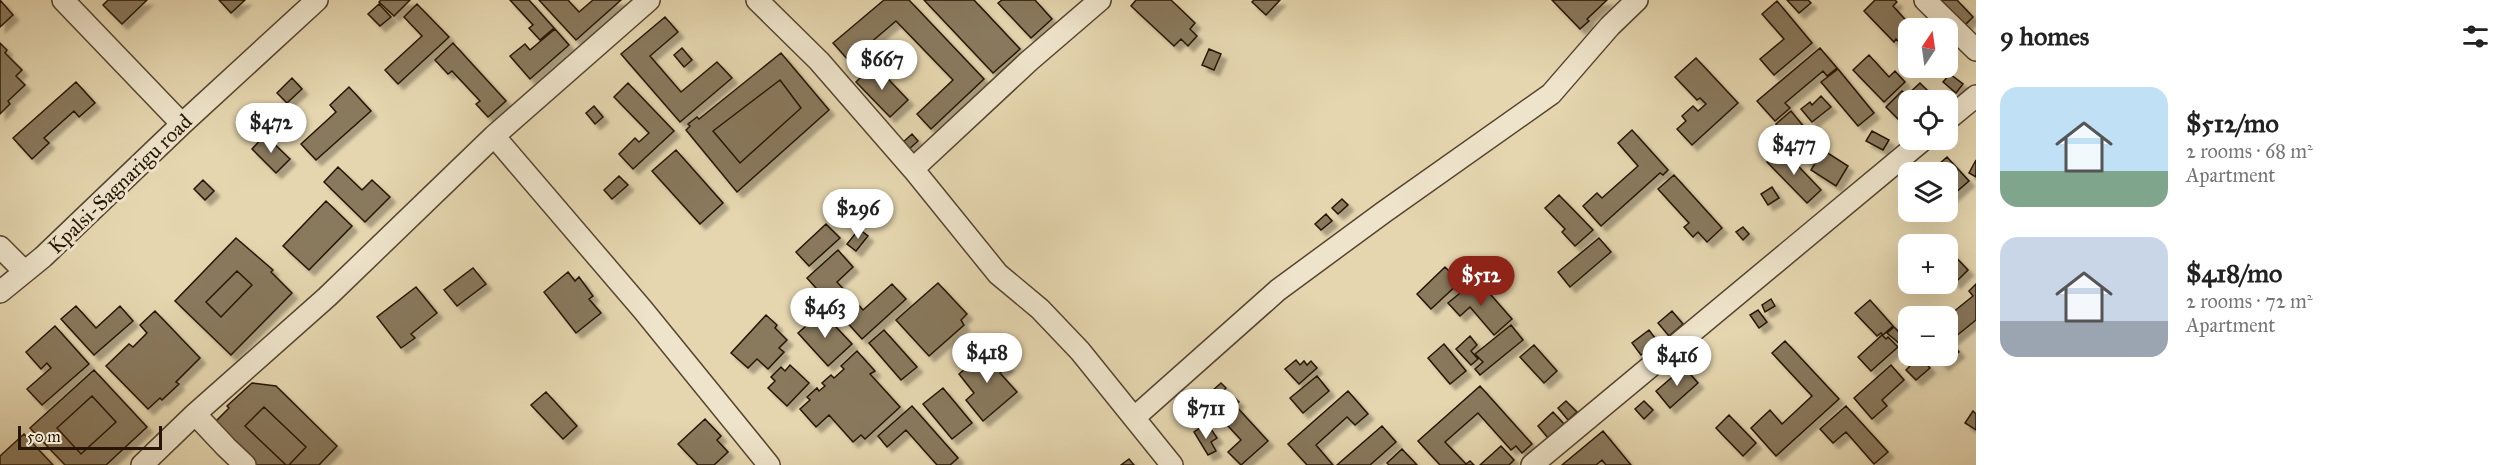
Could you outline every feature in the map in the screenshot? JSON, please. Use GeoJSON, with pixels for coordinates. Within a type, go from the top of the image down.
{"type":"FeatureCollection","features":[{"type":"Feature","properties":{"kind":"street"},"geometry":{"type":"LineString","coordinates":[[63,0],[182,124]]}},
{"type":"Feature","properties":{"kind":"street","name":"Kpalsi-Sagnarigu road"},"geometry":{"type":"LineString","coordinates":[[0,292],[43,257],[182,124],[317,0]]}},
{"type":"Feature","properties":{"kind":"street"},"geometry":{"type":"LineString","coordinates":[[142,465],[195,414],[327,297],[494,136],[649,0]]}},
{"type":"Feature","properties":{"kind":"street"},"geometry":{"type":"LineString","coordinates":[[757,0],[819,62],[913,169],[998,273],[1040,309],[1080,351],[1172,465]]}},
{"type":"Feature","properties":{"kind":"street"},"geometry":{"type":"LineString","coordinates":[[1135,417],[1278,290],[1551,94],[1610,26],[1637,0]]}},
{"type":"Feature","properties":{"kind":"street"},"geometry":{"type":"LineString","coordinates":[[1925,0],[1976,50]]}},
{"type":"Feature","properties":{"kind":"street"},"geometry":{"type":"LineString","coordinates":[[913,169],[1089,4]]}},
{"type":"Feature","properties":{"kind":"street"},"geometry":{"type":"LineString","coordinates":[[1958,111],[1976,96]]}},
{"type":"Feature","properties":{"kind":"street"},"geometry":{"type":"LineString","coordinates":[[494,136],[643,310],[769,465]]}},
{"type":"Feature","properties":{"kind":"street"},"geometry":{"type":"LineString","coordinates":[[1532,465],[1911,150]]}},
{"type":"Feature","properties":{"kind":"street"},"geometry":{"type":"LineString","coordinates":[[0,247],[24,271]]}},
{"type":"Feature","properties":{"kind":"street"},"geometry":{"type":"LineString","coordinates":[[195,414],[245,465]]}},
{"type":"Feature","properties":{"kind":"building"},"geometry":{"type":"Polygon","coordinates":[[[0,0],[13,15],[0,27],[0,0]]]}},
{"type":"Feature","properties":{"kind":"building"},"geometry":{"type":"Polygon","coordinates":[[[108,0],[147,0],[122,24],[103,5],[108,0]]]}},
{"type":"Feature","properties":{"kind":"building"},"geometry":{"type":"Polygon","coordinates":[[[219,0],[245,0],[231,13],[219,0]]]}},
{"type":"Feature","properties":{"kind":"building"},"geometry":{"type":"Polygon","coordinates":[[[381,0],[410,0],[394,16],[379,2],[381,0]]]}},
{"type":"Feature","properties":{"kind":"building"},"geometry":{"type":"Polygon","coordinates":[[[510,0],[529,0],[554,28],[540,40],[529,28],[533,25],[510,0]]]}},
{"type":"Feature","properties":{"kind":"building"},"geometry":{"type":"Polygon","coordinates":[[[539,0],[568,0],[579,12],[593,0],[621,0],[576,40],[539,0]]]}},
{"type":"Feature","properties":{"kind":"building"},"geometry":{"type":"Polygon","coordinates":[[[884,0],[909,0],[984,79],[931,129],[917,114],[953,80],[896,21],[849,61],[833,43],[884,0]]]}},
{"type":"Feature","properties":{"kind":"building"},"geometry":{"type":"Polygon","coordinates":[[[924,0],[974,0],[1020,49],[993,73],[924,0]]]}},
{"type":"Feature","properties":{"kind":"building"},"geometry":{"type":"Polygon","coordinates":[[[1002,0],[1035,0],[1052,19],[1031,38],[998,3],[1002,0]]]}},
{"type":"Feature","properties":{"kind":"building"},"geometry":{"type":"Polygon","coordinates":[[[1136,0],[1171,0],[1195,23],[1190,29],[1197,36],[1188,46],[1181,39],[1174,46],[1131,6],[1136,0]]]}},
{"type":"Feature","properties":{"kind":"building"},"geometry":{"type":"Polygon","coordinates":[[[1254,0],[1280,0],[1266,15],[1252,2],[1254,0]]]}},
{"type":"Feature","properties":{"kind":"building"},"geometry":{"type":"Polygon","coordinates":[[[1552,0],[1607,0],[1580,29],[1552,0]]]}},
{"type":"Feature","properties":{"kind":"building"},"geometry":{"type":"Polygon","coordinates":[[[1787,0],[1808,0],[1811,3],[1799,13],[1787,0]]]}},
{"type":"Feature","properties":{"kind":"building"},"geometry":{"type":"Polygon","coordinates":[[[1875,0],[1895,0],[1897,2],[1893,6],[1904,18],[1898,18],[1898,41],[1896,39],[1894,42],[1864,11],[1875,0]]]}},
{"type":"Feature","properties":{"kind":"building"},"geometry":{"type":"Polygon","coordinates":[[[1939,0],[1957,0],[1973,17],[1961,29],[1958,25],[1958,18],[1953,18],[1939,0]]]}},
{"type":"Feature","properties":{"kind":"building"},"geometry":{"type":"Polygon","coordinates":[[[1777,1],[1812,43],[1774,75],[1760,59],[1784,39],[1762,14],[1777,1]]]}},
{"type":"Feature","properties":{"kind":"building"},"geometry":{"type":"Polygon","coordinates":[[[379,4],[391,17],[380,26],[368,14],[379,4]]]}},
{"type":"Feature","properties":{"kind":"building"},"geometry":{"type":"Polygon","coordinates":[[[417,4],[449,37],[398,84],[385,70],[422,36],[404,17],[417,4]]]}},
{"type":"Feature","properties":{"kind":"building"},"geometry":{"type":"Polygon","coordinates":[[[665,17],[678,32],[650,56],[681,92],[717,62],[732,78],[680,122],[621,54],[665,17]]]}},
{"type":"Feature","properties":{"kind":"building"},"geometry":{"type":"Polygon","coordinates":[[[555,29],[569,45],[530,79],[510,56],[525,44],[530,50],[555,29]]]}},
{"type":"Feature","properties":{"kind":"building"},"geometry":{"type":"Polygon","coordinates":[[[0,43],[7,50],[5,53],[22,70],[16,76],[25,85],[8,101],[10,104],[0,114],[0,43]]]}},
{"type":"Feature","properties":{"kind":"building"},"geometry":{"type":"Polygon","coordinates":[[[453,43],[506,101],[488,117],[476,104],[480,101],[452,71],[448,74],[435,60],[453,43]]]}},
{"type":"Feature","properties":{"kind":"building"},"geometry":{"type":"Polygon","coordinates":[[[682,48],[692,60],[684,67],[674,55],[682,48]]]}},
{"type":"Feature","properties":{"kind":"building"},"geometry":{"type":"Polygon","coordinates":[[[1820,48],[1837,68],[1827,76],[1823,71],[1785,103],[1790,108],[1775,121],[1757,101],[1820,48]]]}},
{"type":"Feature","properties":{"kind":"building"},"geometry":{"type":"Polygon","coordinates":[[[1209,49],[1221,54],[1214,70],[1202,65],[1209,49]]]}},
{"type":"Feature","properties":{"kind":"building"},"geometry":{"type":"Polygon","coordinates":[[[781,53],[829,110],[737,192],[686,130],[690,126],[688,124],[697,117],[699,119],[781,53]],[[780,80],[713,131],[740,163],[801,108],[780,80]]]}},
{"type":"Feature","properties":{"kind":"building"},"geometry":{"type":"Polygon","coordinates":[[[1869,55],[1889,77],[1895,71],[1898,78],[1905,82],[1884,102],[1853,70],[1869,55]]]}},
{"type":"Feature","properties":{"kind":"building"},"geometry":{"type":"Polygon","coordinates":[[[1696,58],[1738,103],[1692,145],[1677,129],[1686,121],[1682,116],[1693,106],[1698,111],[1706,104],[1700,98],[1697,100],[1675,77],[1696,58]]]}},
{"type":"Feature","properties":{"kind":"building"},"geometry":{"type":"Polygon","coordinates":[[[874,64],[908,100],[890,117],[856,82],[874,64]]]}},
{"type":"Feature","properties":{"kind":"building"},"geometry":{"type":"Polygon","coordinates":[[[1838,69],[1874,113],[1858,126],[1821,82],[1838,69]]]}},
{"type":"Feature","properties":{"kind":"building"},"geometry":{"type":"Polygon","coordinates":[[[292,78],[302,89],[287,103],[277,93],[292,78]]]}},
{"type":"Feature","properties":{"kind":"building"},"geometry":{"type":"Polygon","coordinates":[[[1946,78],[1955,78],[1963,84],[1958,90],[1952,90],[1943,82],[1946,78]]]}},
{"type":"Feature","properties":{"kind":"building"},"geometry":{"type":"Polygon","coordinates":[[[780,80],[801,108],[740,163],[713,131],[780,80]]]}},
{"type":"Feature","properties":{"kind":"building"},"geometry":{"type":"Polygon","coordinates":[[[76,82],[95,103],[79,117],[74,111],[44,138],[49,143],[32,159],[13,138],[76,82]]]}},
{"type":"Feature","properties":{"kind":"building"},"geometry":{"type":"Polygon","coordinates":[[[628,83],[674,131],[633,169],[619,154],[635,138],[639,142],[649,133],[614,97],[628,83]]]}},
{"type":"Feature","properties":{"kind":"building"},"geometry":{"type":"Polygon","coordinates":[[[1920,83],[1927,90],[1912,90],[1920,83]]]}},
{"type":"Feature","properties":{"kind":"building"},"geometry":{"type":"Polygon","coordinates":[[[349,87],[371,111],[316,160],[301,144],[336,112],[330,105],[349,87]]]}},
{"type":"Feature","properties":{"kind":"building"},"geometry":{"type":"Polygon","coordinates":[[[1898,95],[1898,119],[1886,107],[1898,95]]]}},
{"type":"Feature","properties":{"kind":"building"},"geometry":{"type":"Polygon","coordinates":[[[1821,96],[1831,107],[1812,122],[1801,109],[1810,102],[1812,105],[1821,96]]]}},
{"type":"Feature","properties":{"kind":"building"},"geometry":{"type":"Polygon","coordinates":[[[594,106],[603,117],[595,124],[586,113],[594,106]]]}},
{"type":"Feature","properties":{"kind":"building"},"geometry":{"type":"Polygon","coordinates":[[[1791,111],[1823,150],[1808,163],[1776,124],[1791,111]]]}},
{"type":"Feature","properties":{"kind":"building"},"geometry":{"type":"Polygon","coordinates":[[[1632,130],[1668,170],[1663,175],[1660,173],[1601,226],[1583,206],[1597,193],[1602,198],[1638,166],[1618,143],[1632,130]]]}},
{"type":"Feature","properties":{"kind":"building"},"geometry":{"type":"Polygon","coordinates":[[[1872,131],[1889,140],[1883,150],[1866,141],[1872,131]]]}},
{"type":"Feature","properties":{"kind":"building"},"geometry":{"type":"Polygon","coordinates":[[[912,134],[918,141],[907,151],[901,144],[912,134]]]}},
{"type":"Feature","properties":{"kind":"building"},"geometry":{"type":"Polygon","coordinates":[[[265,135],[290,159],[276,173],[252,149],[265,135]]]}},
{"type":"Feature","properties":{"kind":"building"},"geometry":{"type":"Polygon","coordinates":[[[1781,148],[1821,190],[1807,203],[1767,162],[1781,148]]]}},
{"type":"Feature","properties":{"kind":"building"},"geometry":{"type":"Polygon","coordinates":[[[676,150],[723,203],[700,224],[652,171],[676,150]]]}},
{"type":"Feature","properties":{"kind":"building"},"geometry":{"type":"Polygon","coordinates":[[[1823,150],[1848,166],[1836,186],[1811,170],[1823,150]]]}},
{"type":"Feature","properties":{"kind":"building"},"geometry":{"type":"Polygon","coordinates":[[[1947,157],[1952,162],[1941,162],[1947,157]]]}},
{"type":"Feature","properties":{"kind":"building"},"geometry":{"type":"Polygon","coordinates":[[[1976,160],[1976,177],[1969,173],[1976,160]]]}},
{"type":"Feature","properties":{"kind":"building"},"geometry":{"type":"Polygon","coordinates":[[[338,167],[362,190],[372,180],[390,197],[365,222],[324,182],[338,167]]]}},
{"type":"Feature","properties":{"kind":"building"},"geometry":{"type":"Polygon","coordinates":[[[1958,169],[1969,181],[1958,190],[1958,169]]]}},
{"type":"Feature","properties":{"kind":"building"},"geometry":{"type":"Polygon","coordinates":[[[1674,175],[1722,228],[1707,242],[1698,232],[1693,237],[1684,227],[1689,223],[1658,189],[1674,175]]]}},
{"type":"Feature","properties":{"kind":"building"},"geometry":{"type":"Polygon","coordinates":[[[619,176],[628,185],[612,199],[604,190],[619,176]]]}},
{"type":"Feature","properties":{"kind":"building"},"geometry":{"type":"Polygon","coordinates":[[[203,180],[214,191],[205,200],[194,189],[203,180]]]}},
{"type":"Feature","properties":{"kind":"building"},"geometry":{"type":"Polygon","coordinates":[[[1772,187],[1779,198],[1768,205],[1761,194],[1772,187]]]}},
{"type":"Feature","properties":{"kind":"building"},"geometry":{"type":"Polygon","coordinates":[[[1559,195],[1593,230],[1575,246],[1562,232],[1565,229],[1545,208],[1559,195]]]}},
{"type":"Feature","properties":{"kind":"building"},"geometry":{"type":"Polygon","coordinates":[[[1342,199],[1348,205],[1338,214],[1332,208],[1342,199]]]}},
{"type":"Feature","properties":{"kind":"building"},"geometry":{"type":"Polygon","coordinates":[[[326,201],[352,226],[309,270],[283,246],[326,201]]]}},
{"type":"Feature","properties":{"kind":"building"},"geometry":{"type":"Polygon","coordinates":[[[1326,214],[1332,221],[1321,230],[1315,224],[1326,214]]]}},
{"type":"Feature","properties":{"kind":"building"},"geometry":{"type":"Polygon","coordinates":[[[826,224],[840,238],[809,266],[796,252],[826,224]]]}},
{"type":"Feature","properties":{"kind":"building"},"geometry":{"type":"Polygon","coordinates":[[[1743,227],[1749,234],[1743,240],[1736,232],[1743,227]]]}},
{"type":"Feature","properties":{"kind":"building"},"geometry":{"type":"Polygon","coordinates":[[[859,229],[868,236],[856,251],[847,244],[859,229]]]}},
{"type":"Feature","properties":{"kind":"building"},"geometry":{"type":"Polygon","coordinates":[[[236,238],[273,270],[271,272],[292,293],[231,355],[175,301],[236,238]],[[237,271],[206,302],[221,317],[252,285],[237,271]]]}},
{"type":"Feature","properties":{"kind":"building"},"geometry":{"type":"Polygon","coordinates":[[[1599,238],[1611,252],[1570,287],[1558,272],[1599,238]]]}},
{"type":"Feature","properties":{"kind":"building"},"geometry":{"type":"Polygon","coordinates":[[[838,250],[853,267],[837,282],[863,310],[892,284],[906,299],[862,339],[807,278],[838,250]]]}},
{"type":"Feature","properties":{"kind":"building"},"geometry":{"type":"Polygon","coordinates":[[[1958,260],[1968,270],[1958,280],[1958,260]]]}},
{"type":"Feature","properties":{"kind":"building"},"geometry":{"type":"Polygon","coordinates":[[[1445,267],[1460,282],[1431,309],[1417,294],[1445,267]]]}},
{"type":"Feature","properties":{"kind":"building"},"geometry":{"type":"Polygon","coordinates":[[[473,268],[486,284],[457,306],[444,290],[473,268]]]}},
{"type":"Feature","properties":{"kind":"building"},"geometry":{"type":"Polygon","coordinates":[[[237,271],[252,285],[221,317],[206,302],[237,271]]]}},
{"type":"Feature","properties":{"kind":"building"},"geometry":{"type":"Polygon","coordinates":[[[568,272],[575,281],[579,277],[593,296],[589,299],[601,313],[576,333],[544,292],[568,272]]]}},
{"type":"Feature","properties":{"kind":"building"},"geometry":{"type":"Polygon","coordinates":[[[1477,279],[1512,319],[1494,335],[1470,307],[1460,316],[1448,303],[1477,279]]]}},
{"type":"Feature","properties":{"kind":"building"},"geometry":{"type":"Polygon","coordinates":[[[938,283],[967,314],[961,320],[964,325],[929,356],[896,320],[938,283]]]}},
{"type":"Feature","properties":{"kind":"building"},"geometry":{"type":"Polygon","coordinates":[[[1976,284],[1976,320],[1958,335],[1958,308],[1973,296],[1969,291],[1976,284]]]}},
{"type":"Feature","properties":{"kind":"building"},"geometry":{"type":"Polygon","coordinates":[[[416,287],[437,313],[411,334],[415,338],[401,348],[377,317],[416,287]]]}},
{"type":"Feature","properties":{"kind":"building"},"geometry":{"type":"Polygon","coordinates":[[[1771,299],[1775,306],[1765,312],[1762,305],[1771,299]]]}},
{"type":"Feature","properties":{"kind":"building"},"geometry":{"type":"Polygon","coordinates":[[[1870,300],[1893,326],[1883,335],[1881,333],[1877,336],[1855,313],[1870,300]]]}},
{"type":"Feature","properties":{"kind":"building"},"geometry":{"type":"Polygon","coordinates":[[[76,306],[96,328],[120,306],[133,321],[94,355],[61,319],[76,306]]]}},
{"type":"Feature","properties":{"kind":"building"},"geometry":{"type":"Polygon","coordinates":[[[1758,310],[1767,322],[1759,328],[1750,315],[1758,310]]]}},
{"type":"Feature","properties":{"kind":"building"},"geometry":{"type":"Polygon","coordinates":[[[155,311],[200,358],[176,382],[179,384],[148,409],[106,366],[129,344],[133,347],[147,333],[140,325],[155,311]]]}},
{"type":"Feature","properties":{"kind":"building"},"geometry":{"type":"Polygon","coordinates":[[[1672,311],[1683,324],[1669,336],[1658,323],[1672,311]]]}},
{"type":"Feature","properties":{"kind":"building"},"geometry":{"type":"Polygon","coordinates":[[[822,312],[852,344],[828,366],[798,333],[822,312]]]}},
{"type":"Feature","properties":{"kind":"building"},"geometry":{"type":"Polygon","coordinates":[[[766,315],[777,325],[775,328],[787,340],[779,348],[784,352],[768,369],[757,359],[748,368],[731,353],[766,315]]]}},
{"type":"Feature","properties":{"kind":"building"},"geometry":{"type":"Polygon","coordinates":[[[1511,325],[1523,340],[1480,375],[1475,369],[1483,362],[1475,354],[1511,325]]]}},
{"type":"Feature","properties":{"kind":"building"},"geometry":{"type":"Polygon","coordinates":[[[55,326],[89,364],[42,405],[27,389],[51,368],[47,363],[41,369],[26,352],[55,326]]]}},
{"type":"Feature","properties":{"kind":"building"},"geometry":{"type":"Polygon","coordinates":[[[1894,327],[1898,331],[1898,342],[1887,333],[1894,327]]]}},
{"type":"Feature","properties":{"kind":"building"},"geometry":{"type":"Polygon","coordinates":[[[884,330],[917,367],[901,380],[869,343],[884,330]]]}},
{"type":"Feature","properties":{"kind":"building"},"geometry":{"type":"Polygon","coordinates":[[[1649,330],[1658,342],[1641,355],[1632,343],[1649,330]]]}},
{"type":"Feature","properties":{"kind":"building"},"geometry":{"type":"Polygon","coordinates":[[[1882,335],[1886,339],[1888,337],[1898,347],[1871,371],[1858,357],[1882,335]]]}},
{"type":"Feature","properties":{"kind":"building"},"geometry":{"type":"Polygon","coordinates":[[[1470,336],[1477,345],[1471,351],[1478,359],[1471,365],[1456,349],[1470,336]]]}},
{"type":"Feature","properties":{"kind":"building"},"geometry":{"type":"Polygon","coordinates":[[[1785,341],[1839,399],[1776,456],[1751,428],[1770,410],[1782,424],[1812,396],[1772,353],[1785,341]]]}},
{"type":"Feature","properties":{"kind":"building"},"geometry":{"type":"Polygon","coordinates":[[[1444,344],[1466,371],[1450,384],[1428,358],[1444,344]]]}},
{"type":"Feature","properties":{"kind":"building"},"geometry":{"type":"Polygon","coordinates":[[[1534,345],[1557,371],[1544,383],[1520,357],[1534,345]]]}},
{"type":"Feature","properties":{"kind":"building"},"geometry":{"type":"Polygon","coordinates":[[[857,351],[875,371],[870,374],[900,407],[865,439],[861,435],[853,442],[829,415],[816,427],[800,409],[810,400],[807,397],[817,388],[819,391],[825,386],[822,383],[831,375],[834,378],[844,369],[841,366],[857,351]]]}},
{"type":"Feature","properties":{"kind":"building"},"geometry":{"type":"Polygon","coordinates":[[[995,351],[1008,366],[1000,373],[1017,392],[983,421],[966,400],[974,393],[959,374],[985,352],[988,356],[995,351]]]}},
{"type":"Feature","properties":{"kind":"building"},"geometry":{"type":"Polygon","coordinates":[[[1296,360],[1300,365],[1304,361],[1307,365],[1311,361],[1317,368],[1299,384],[1285,369],[1296,360]]]}},
{"type":"Feature","properties":{"kind":"building"},"geometry":{"type":"Polygon","coordinates":[[[790,365],[809,383],[787,406],[768,388],[775,381],[771,377],[781,367],[785,371],[790,365]]]}},
{"type":"Feature","properties":{"kind":"building"},"geometry":{"type":"Polygon","coordinates":[[[1891,365],[1904,380],[1882,400],[1887,406],[1872,419],[1854,398],[1891,365]]]}},
{"type":"Feature","properties":{"kind":"building"},"geometry":{"type":"Polygon","coordinates":[[[1910,366],[1928,366],[1930,368],[1916,380],[1906,370],[1910,366]]]}},
{"type":"Feature","properties":{"kind":"building"},"geometry":{"type":"Polygon","coordinates":[[[1684,367],[1698,383],[1670,408],[1656,391],[1684,367]]]}},
{"type":"Feature","properties":{"kind":"building"},"geometry":{"type":"Polygon","coordinates":[[[94,370],[147,427],[106,465],[65,465],[30,428],[94,370]],[[92,396],[57,428],[81,454],[116,422],[92,396]]]}},
{"type":"Feature","properties":{"kind":"building"},"geometry":{"type":"Polygon","coordinates":[[[1317,376],[1329,391],[1303,413],[1290,398],[1317,376]]]}},
{"type":"Feature","properties":{"kind":"building"},"geometry":{"type":"Polygon","coordinates":[[[252,383],[276,386],[337,446],[319,465],[289,465],[306,447],[264,407],[245,426],[286,465],[255,465],[213,424],[229,408],[227,406],[252,383]]]}},
{"type":"Feature","properties":{"kind":"building"},"geometry":{"type":"Polygon","coordinates":[[[1221,383],[1226,388],[1223,391],[1232,400],[1235,398],[1239,402],[1235,405],[1268,441],[1241,465],[1228,452],[1241,440],[1203,399],[1221,383]]]}},
{"type":"Feature","properties":{"kind":"building"},"geometry":{"type":"Polygon","coordinates":[[[1480,386],[1532,444],[1522,453],[1516,446],[1511,450],[1478,413],[1445,442],[1466,464],[1470,461],[1474,465],[1440,465],[1418,441],[1480,386]]]}},
{"type":"Feature","properties":{"kind":"building"},"geometry":{"type":"Polygon","coordinates":[[[943,388],[972,423],[952,439],[923,404],[943,388]]]}},
{"type":"Feature","properties":{"kind":"building"},"geometry":{"type":"Polygon","coordinates":[[[1348,391],[1368,414],[1355,425],[1347,417],[1316,445],[1333,465],[1307,465],[1288,444],[1348,391]]]}},
{"type":"Feature","properties":{"kind":"building"},"geometry":{"type":"Polygon","coordinates":[[[546,392],[577,426],[563,439],[531,405],[546,392]]]}},
{"type":"Feature","properties":{"kind":"building"},"geometry":{"type":"Polygon","coordinates":[[[92,396],[116,422],[81,454],[57,428],[92,396]]]}},
{"type":"Feature","properties":{"kind":"building"},"geometry":{"type":"Polygon","coordinates":[[[1566,401],[1577,412],[1568,420],[1558,408],[1566,401]]]}},
{"type":"Feature","properties":{"kind":"building"},"geometry":{"type":"Polygon","coordinates":[[[1644,401],[1653,410],[1644,419],[1635,409],[1644,401]]]}},
{"type":"Feature","properties":{"kind":"building"},"geometry":{"type":"Polygon","coordinates":[[[912,406],[958,458],[950,465],[937,465],[906,430],[887,447],[878,436],[912,406]]]}},
{"type":"Feature","properties":{"kind":"building"},"geometry":{"type":"Polygon","coordinates":[[[1846,406],[1888,452],[1874,464],[1846,432],[1833,443],[1820,429],[1846,406]]]}},
{"type":"Feature","properties":{"kind":"building"},"geometry":{"type":"Polygon","coordinates":[[[264,407],[306,447],[289,465],[286,465],[245,426],[264,407]]]}},
{"type":"Feature","properties":{"kind":"building"},"geometry":{"type":"Polygon","coordinates":[[[1973,411],[1976,414],[1976,430],[1965,423],[1973,411]]]}},
{"type":"Feature","properties":{"kind":"building"},"geometry":{"type":"Polygon","coordinates":[[[1553,412],[1564,424],[1548,438],[1538,426],[1553,412]]]}},
{"type":"Feature","properties":{"kind":"building"},"geometry":{"type":"Polygon","coordinates":[[[1729,415],[1756,443],[1743,456],[1716,428],[1729,415]]]}},
{"type":"Feature","properties":{"kind":"building"},"geometry":{"type":"Polygon","coordinates":[[[705,419],[721,436],[717,440],[728,452],[714,465],[698,465],[678,444],[705,419]]]}},
{"type":"Feature","properties":{"kind":"building"},"geometry":{"type":"Polygon","coordinates":[[[1382,426],[1396,442],[1370,465],[1337,465],[1382,426]]]}},
{"type":"Feature","properties":{"kind":"building"},"geometry":{"type":"Polygon","coordinates":[[[1201,427],[1205,433],[1211,429],[1217,438],[1211,442],[1216,451],[1208,455],[1194,432],[1201,427]]]}},
{"type":"Feature","properties":{"kind":"building"},"geometry":{"type":"Polygon","coordinates":[[[1603,431],[1631,465],[1606,465],[1602,460],[1596,465],[1562,465],[1603,431]]]}},
{"type":"Feature","properties":{"kind":"building"},"geometry":{"type":"Polygon","coordinates":[[[24,434],[53,465],[0,465],[0,456],[24,434]]]}},
{"type":"Feature","properties":{"kind":"building"},"geometry":{"type":"Polygon","coordinates":[[[1501,446],[1514,460],[1509,465],[1480,465],[1501,446]]]}},
{"type":"Feature","properties":{"kind":"building"},"geometry":{"type":"Polygon","coordinates":[[[1402,449],[1417,465],[1389,465],[1387,463],[1402,449]]]}},
{"type":"Feature","properties":{"kind":"building"},"geometry":{"type":"Polygon","coordinates":[[[1129,459],[1134,465],[1121,465],[1129,459]]]}}]}
